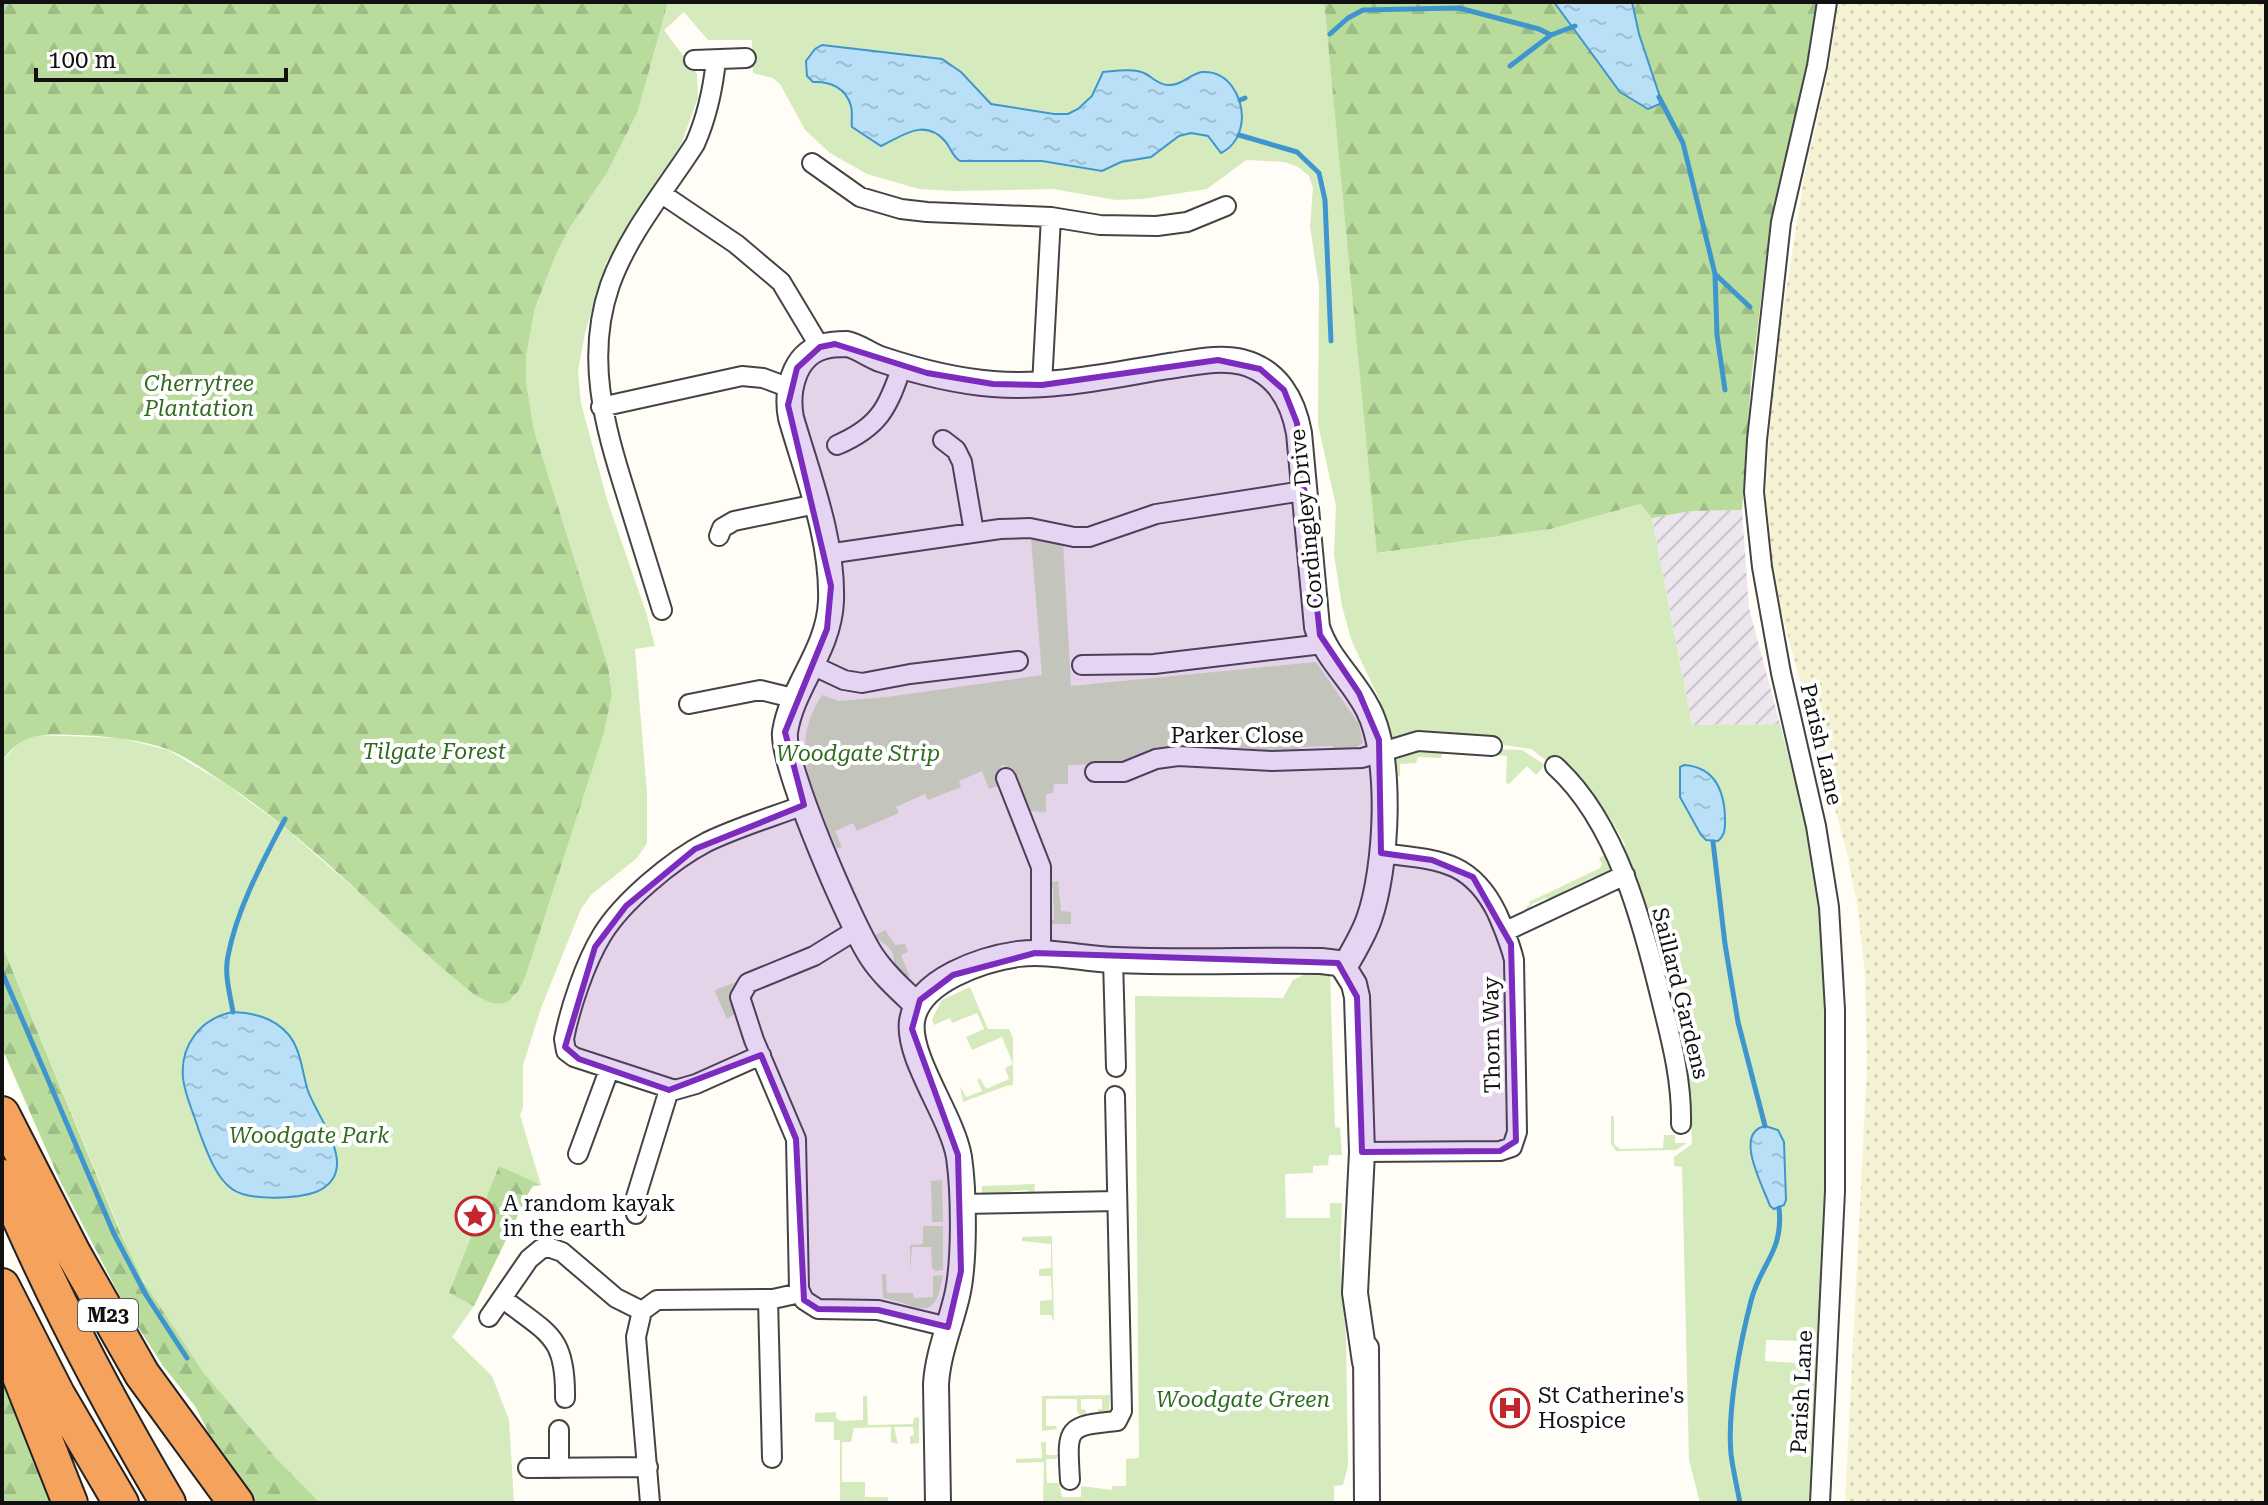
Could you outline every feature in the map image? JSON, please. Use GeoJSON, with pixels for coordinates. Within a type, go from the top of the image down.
{"type":"FeatureCollection","features":[{"type":"Feature","properties":{"kind":"highway","name":"M23"},"geometry":{"type":"LineString","coordinates":[[2,1114],[73,1253],[126,1347],[177,1425],[236,1503]]}},
{"type":"Feature","properties":{"kind":"highway","name":"M23"},"geometry":{"type":"LineString","coordinates":[[2,1177],[53,1291],[114,1413],[168,1503]]}},
{"type":"Feature","properties":{"kind":"highway"},"geometry":{"type":"LineString","coordinates":[[2,1286],[57,1394],[121,1503]]}},
{"type":"Feature","properties":{"kind":"highway"},"geometry":{"type":"LineString","coordinates":[[2,1331],[70,1503]]}},
{"type":"Feature","properties":{"kind":"street","name":"Parish Lane"},"geometry":{"type":"LineString","coordinates":[[1820,1503],[1835,1191],[1835,1010],[1829,907],[1816,826],[1781,673],[1762,567],[1754,492],[1781,222],[1815,78],[1827,2]]}},
{"type":"Feature","properties":{"kind":"street"},"geometry":{"type":"LineString","coordinates":[[694,60],[746,58]]}},
{"type":"Feature","properties":{"kind":"street"},"geometry":{"type":"LineString","coordinates":[[662,610],[601,407],[597,384],[597,345],[610,284],[627,249],[695,144],[703,125],[716,60]]}},
{"type":"Feature","properties":{"kind":"street"},"geometry":{"type":"LineString","coordinates":[[812,163],[860,197],[883,205],[927,212],[1051,217],[1089,224],[1157,226],[1187,222],[1226,206]]}},
{"type":"Feature","properties":{"kind":"street"},"geometry":{"type":"LineString","coordinates":[[662,194],[736,244],[781,282],[820,347],[797,368],[788,405],[827,554],[831,586],[830,616],[788,719],[785,748],[804,805],[856,930],[880,967],[917,1005]]}},
{"type":"Feature","properties":{"kind":"street"},"geometry":{"type":"LineString","coordinates":[[1037,385],[1051,217]]}},
{"type":"Feature","properties":{"kind":"street","name":"Cordingley Drive"},"geometry":{"type":"LineString","coordinates":[[820,347],[850,344],[872,356],[902,366],[980,383],[1037,385],[1218,360],[1237,360],[1252,365],[1278,383],[1292,405],[1299,433],[1317,627],[1332,660],[1368,709],[1381,754],[1384,788],[1376,895],[1369,918],[1344,968]]}},
{"type":"Feature","properties":{"kind":"street"},"geometry":{"type":"LineString","coordinates":[[837,445],[864,433],[881,416],[902,366]]}},
{"type":"Feature","properties":{"kind":"street"},"geometry":{"type":"LineString","coordinates":[[601,407],[742,376],[763,378],[790,388]]}},
{"type":"Feature","properties":{"kind":"street"},"geometry":{"type":"LineString","coordinates":[[943,440],[956,450],[962,462],[974,532]]}},
{"type":"Feature","properties":{"kind":"street"},"geometry":{"type":"LineString","coordinates":[[827,554],[974,532],[1030,528],[1089,537],[1156,514],[1303,491]]}},
{"type":"Feature","properties":{"kind":"street"},"geometry":{"type":"LineString","coordinates":[[719,536],[722,528],[734,521],[816,504]]}},
{"type":"Feature","properties":{"kind":"street"},"geometry":{"type":"LineString","coordinates":[[1082,665],[1154,664],[1323,644]]}},
{"type":"Feature","properties":{"kind":"street"},"geometry":{"type":"LineString","coordinates":[[812,665],[844,680],[862,683],[1018,661]]}},
{"type":"Feature","properties":{"kind":"street"},"geometry":{"type":"LineString","coordinates":[[689,704],[760,690],[797,699]]}},
{"type":"Feature","properties":{"kind":"street"},"geometry":{"type":"LineString","coordinates":[[1381,754],[1418,741],[1492,746]]}},
{"type":"Feature","properties":{"kind":"street","name":"Parker Close"},"geometry":{"type":"LineString","coordinates":[[1095,772],[1124,772],[1156,759],[1178,756],[1272,761],[1362,758],[1381,754]]}},
{"type":"Feature","properties":{"kind":"street","name":"Saillard Gardens"},"geometry":{"type":"LineString","coordinates":[[1555,766],[1588,806],[1625,875],[1645,932],[1665,1015],[1678,1074],[1681,1124]]}},
{"type":"Feature","properties":{"kind":"street"},"geometry":{"type":"LineString","coordinates":[[1006,778],[1041,867],[1041,953]]}},
{"type":"Feature","properties":{"kind":"street"},"geometry":{"type":"LineString","coordinates":[[761,1055],[696,1084],[669,1090],[570,1055],[564,1044],[595,947],[608,926],[643,890],[695,849],[730,832],[804,805]]}},
{"type":"Feature","properties":{"kind":"street","name":"Thorn Way"},"geometry":{"type":"LineString","coordinates":[[1362,1152],[1500,1151],[1512,1147],[1517,1132],[1514,960],[1506,931],[1473,877],[1444,863],[1381,853]]}},
{"type":"Feature","properties":{"kind":"street"},"geometry":{"type":"LineString","coordinates":[[1506,931],[1625,875]]}},
{"type":"Feature","properties":{"kind":"street"},"geometry":{"type":"LineString","coordinates":[[856,930],[814,956],[745,985],[740,997],[796,1139],[800,1293],[807,1303],[818,1309],[878,1310],[948,1327]]}},
{"type":"Feature","properties":{"kind":"street"},"geometry":{"type":"LineString","coordinates":[[938,1503],[937,1364],[961,1271],[960,1170],[955,1140],[912,1038],[913,1017],[927,991],[943,980],[1011,956],[1041,953],[1113,960],[1321,961],[1338,963],[1354,984],[1362,1152],[1355,1293],[1365,1362],[1367,1503]]}},
{"type":"Feature","properties":{"kind":"street"},"geometry":{"type":"LineString","coordinates":[[1113,960],[1116,1067]]}},
{"type":"Feature","properties":{"kind":"street"},"geometry":{"type":"LineString","coordinates":[[578,1154],[609,1070]]}},
{"type":"Feature","properties":{"kind":"street"},"geometry":{"type":"LineString","coordinates":[[636,1214],[636,1197],[669,1090]]}},
{"type":"Feature","properties":{"kind":"street"},"geometry":{"type":"LineString","coordinates":[[1070,1480],[1069,1443],[1076,1429],[1087,1423],[1117,1421],[1121,1417],[1115,1096]]}},
{"type":"Feature","properties":{"kind":"street"},"geometry":{"type":"LineString","coordinates":[[961,1204],[1117,1201]]}},
{"type":"Feature","properties":{"kind":"street"},"geometry":{"type":"LineString","coordinates":[[489,1317],[529,1259],[548,1247],[562,1252],[616,1298],[642,1311]]}},
{"type":"Feature","properties":{"kind":"street"},"geometry":{"type":"LineString","coordinates":[[650,1503],[636,1337],[642,1311],[649,1303],[667,1298],[768,1299],[800,1293]]}},
{"type":"Feature","properties":{"kind":"street"},"geometry":{"type":"LineString","coordinates":[[502,1298],[556,1342],[565,1370],[565,1398]]}},
{"type":"Feature","properties":{"kind":"street"},"geometry":{"type":"LineString","coordinates":[[768,1299],[772,1458]]}},
{"type":"Feature","properties":{"kind":"street"},"geometry":{"type":"LineString","coordinates":[[559,1430],[559,1468]]}},
{"type":"Feature","properties":{"kind":"street"},"geometry":{"type":"LineString","coordinates":[[528,1468],[648,1467]]}},
{"type":"Feature","properties":{"kind":"highlighted area"},"geometry":{"type":"Polygon","coordinates":[[[835,344],[927,373],[993,384],[1042,385],[1218,360],[1260,369],[1284,390],[1297,423],[1320,635],[1359,693],[1379,740],[1381,853],[1432,860],[1473,877],[1511,944],[1516,1141],[1500,1151],[1362,1152],[1357,997],[1338,963],[1035,953],[953,975],[920,1000],[912,1029],[958,1155],[961,1271],[948,1327],[878,1310],[818,1309],[804,1300],[796,1139],[761,1055],[669,1090],[579,1059],[565,1047],[595,947],[626,906],[695,849],[804,805],[785,732],[827,629],[831,586],[788,405],[797,368],[820,347],[835,344]]]}},
{"type":"Feature","properties":{"kind":"shaded area"},"geometry":{"type":"Polygon","coordinates":[[[1838,2],[2266,2],[2266,1503],[1845,1503],[1867,1066],[1865,974],[1858,909],[1846,849],[1780,607],[1765,512],[1772,382],[1803,183],[1830,62],[1838,2]]]}},
{"type":"Feature","properties":{"kind":"shaded area"},"geometry":{"type":"Polygon","coordinates":[[[1742,510],[1749,608],[1780,724],[1692,725],[1652,518],[1691,511],[1742,510]]]}},
{"type":"Feature","properties":{"kind":"green space"},"geometry":{"type":"Polygon","coordinates":[[[2,2],[668,2],[638,111],[607,173],[557,252],[535,308],[526,357],[526,381],[534,430],[608,666],[612,694],[604,733],[526,975],[517,992],[507,1002],[494,1003],[475,995],[262,809],[175,753],[122,739],[44,735],[26,739],[2,761],[2,2]]]}},
{"type":"Feature","properties":{"kind":"green space","name":"Woodgate Park"},"geometry":{"type":"Polygon","coordinates":[[[668,2],[1324,2],[1378,553],[1551,529],[1640,504],[1652,518],[1692,725],[1780,724],[1804,816],[1820,912],[1827,1022],[1828,1169],[1822,1331],[1819,1338],[1804,1341],[1766,1340],[1765,1361],[1796,1363],[1798,1353],[1816,1356],[1820,1360],[1816,1503],[1700,1503],[1689,1460],[1682,1167],[1674,1166],[1674,1157],[1692,1144],[1691,1123],[1687,1122],[1622,855],[1625,844],[1610,818],[1602,817],[1551,764],[1531,749],[1496,744],[1495,735],[1419,734],[1392,742],[1379,698],[1352,642],[1342,606],[1334,555],[1336,506],[1318,424],[1319,287],[1310,226],[1313,188],[1309,176],[1285,162],[1246,160],[1207,189],[1142,199],[1116,200],[1053,189],[919,189],[867,174],[830,153],[805,130],[780,84],[773,78],[753,73],[752,40],[708,40],[684,12],[664,30],[697,74],[698,98],[681,144],[606,263],[585,333],[578,371],[581,403],[607,500],[655,646],[635,649],[647,793],[647,843],[637,858],[591,895],[581,909],[541,1008],[523,1065],[523,1107],[520,1115],[541,1185],[533,1186],[529,1192],[474,1306],[452,1337],[492,1376],[509,1420],[514,1503],[320,1503],[266,1448],[192,1357],[150,1293],[132,1259],[2,945],[2,761],[21,740],[37,735],[120,738],[168,750],[227,785],[283,826],[470,990],[513,999],[526,975],[604,733],[612,694],[608,666],[534,430],[526,381],[526,357],[535,308],[557,252],[607,173],[638,111],[668,2]]]}},
{"type":"Feature","properties":{"kind":"green space"},"geometry":{"type":"Polygon","coordinates":[[[1324,2],[1818,2],[1807,80],[1777,195],[1767,251],[1751,381],[1742,510],[1691,511],[1652,518],[1640,504],[1551,529],[1377,553],[1324,2]]]}},
{"type":"Feature","properties":{"kind":"green space","name":"Woodgate Strip"},"geometry":{"type":"Polygon","coordinates":[[[1031,538],[1063,542],[1071,686],[1316,662],[1359,724],[1363,743],[1346,748],[1346,752],[1337,752],[1332,746],[1301,747],[1292,754],[1262,754],[1257,750],[1228,746],[1129,764],[1068,765],[1068,784],[1054,784],[1053,793],[1046,794],[1046,812],[1028,811],[1020,801],[1023,793],[1017,780],[1001,765],[1002,775],[996,778],[998,786],[989,789],[982,771],[959,781],[961,787],[928,800],[925,794],[896,807],[899,813],[857,831],[853,823],[835,831],[842,847],[837,849],[813,791],[805,754],[811,715],[822,695],[839,701],[887,697],[1042,675],[1031,538]]]}},
{"type":"Feature","properties":{"kind":"green space"},"geometry":{"type":"Polygon","coordinates":[[[1413,748],[1454,748],[1454,754],[1442,754],[1441,758],[1418,757],[1416,763],[1400,764],[1400,776],[1396,776],[1394,755],[1413,748]]]}},
{"type":"Feature","properties":{"kind":"green space"},"geometry":{"type":"Polygon","coordinates":[[[1495,749],[1522,750],[1545,765],[1536,775],[1527,766],[1509,784],[1506,783],[1507,756],[1495,755],[1495,749]]]}},
{"type":"Feature","properties":{"kind":"green space"},"geometry":{"type":"Polygon","coordinates":[[[1607,854],[1612,865],[1608,875],[1599,880],[1593,877],[1564,891],[1561,897],[1554,900],[1546,898],[1532,904],[1528,912],[1526,907],[1530,905],[1529,902],[1600,868],[1599,858],[1607,854]]]}},
{"type":"Feature","properties":{"kind":"green space"},"geometry":{"type":"Polygon","coordinates":[[[1058,881],[1061,911],[1071,912],[1071,924],[1048,924],[1054,919],[1053,887],[1047,883],[1058,881]]]}},
{"type":"Feature","properties":{"kind":"green space"},"geometry":{"type":"Polygon","coordinates":[[[885,930],[895,945],[905,944],[908,952],[901,955],[910,977],[894,964],[891,950],[874,936],[885,930]]]}},
{"type":"Feature","properties":{"kind":"green space"},"geometry":{"type":"Polygon","coordinates":[[[2,945],[143,1281],[203,1372],[274,1456],[320,1503],[257,1503],[225,1465],[195,1406],[163,1366],[126,1308],[60,1181],[2,1048],[2,945]]]}},
{"type":"Feature","properties":{"kind":"green space","name":"Woodgate Green"},"geometry":{"type":"Polygon","coordinates":[[[1308,973],[1330,974],[1335,1127],[1340,1128],[1342,1155],[1329,1155],[1328,1165],[1313,1166],[1313,1173],[1285,1174],[1286,1218],[1330,1218],[1330,1203],[1342,1203],[1340,1256],[1346,1339],[1348,1466],[1343,1485],[1334,1486],[1334,1503],[1029,1503],[1043,1501],[1044,1462],[1016,1463],[1016,1459],[1042,1458],[1041,1442],[1046,1442],[1046,1455],[1058,1455],[1056,1459],[1046,1459],[1047,1483],[1059,1483],[1062,1497],[1081,1497],[1081,1486],[1112,1490],[1112,1486],[1126,1486],[1126,1459],[1139,1458],[1135,996],[1283,998],[1293,980],[1308,973]]]}},
{"type":"Feature","properties":{"kind":"green space"},"geometry":{"type":"Polygon","coordinates":[[[739,981],[737,1012],[727,1019],[715,992],[739,981]]]}},
{"type":"Feature","properties":{"kind":"green space"},"geometry":{"type":"Polygon","coordinates":[[[970,987],[988,1029],[1009,1029],[1013,1038],[1013,1064],[1002,1037],[972,1050],[966,1037],[984,1029],[977,1013],[952,1023],[950,1018],[934,1025],[932,1019],[942,1000],[970,987]]]}},
{"type":"Feature","properties":{"kind":"green space"},"geometry":{"type":"Polygon","coordinates":[[[1013,1064],[1013,1085],[963,1102],[960,1086],[966,1097],[982,1091],[977,1080],[980,1078],[986,1089],[1009,1079],[1005,1068],[1013,1064]]]}},
{"type":"Feature","properties":{"kind":"green space"},"geometry":{"type":"Polygon","coordinates":[[[1611,1116],[1614,1116],[1614,1144],[1620,1149],[1663,1148],[1664,1135],[1675,1135],[1675,1143],[1687,1143],[1676,1150],[1616,1151],[1611,1144],[1611,1116]]]}},
{"type":"Feature","properties":{"kind":"green space"},"geometry":{"type":"Polygon","coordinates":[[[499,1166],[541,1185],[533,1186],[529,1192],[474,1306],[449,1293],[499,1166]]]}},
{"type":"Feature","properties":{"kind":"green space"},"geometry":{"type":"Polygon","coordinates":[[[942,1180],[943,1222],[932,1222],[931,1181],[942,1180]]]}},
{"type":"Feature","properties":{"kind":"green space"},"geometry":{"type":"Polygon","coordinates":[[[1035,1184],[1034,1196],[1027,1190],[1012,1191],[1006,1197],[982,1197],[982,1186],[1035,1184]]]}},
{"type":"Feature","properties":{"kind":"green space"},"geometry":{"type":"Polygon","coordinates":[[[923,1226],[943,1226],[943,1270],[935,1271],[932,1268],[931,1247],[912,1247],[910,1270],[910,1245],[923,1244],[923,1226]]]}},
{"type":"Feature","properties":{"kind":"green space"},"geometry":{"type":"Polygon","coordinates":[[[1052,1236],[1054,1322],[1051,1315],[1040,1315],[1040,1301],[1052,1300],[1051,1276],[1039,1276],[1039,1269],[1051,1268],[1051,1244],[1022,1241],[1022,1237],[1052,1236]]]}},
{"type":"Feature","properties":{"kind":"green space"},"geometry":{"type":"Polygon","coordinates":[[[882,1274],[886,1274],[887,1293],[913,1293],[914,1298],[933,1297],[933,1276],[943,1275],[935,1301],[924,1308],[883,1298],[882,1274]]]}},
{"type":"Feature","properties":{"kind":"green space"},"geometry":{"type":"Polygon","coordinates":[[[2,1368],[59,1503],[2,1503],[2,1368]]]}},
{"type":"Feature","properties":{"kind":"green space"},"geometry":{"type":"Polygon","coordinates":[[[1110,1395],[1109,1411],[1105,1417],[1098,1418],[1102,1399],[1081,1399],[1081,1409],[1086,1410],[1086,1419],[1077,1411],[1077,1399],[1046,1399],[1046,1426],[1056,1426],[1057,1429],[1042,1431],[1042,1396],[1110,1395]]]}},
{"type":"Feature","properties":{"kind":"green space"},"geometry":{"type":"Polygon","coordinates":[[[863,1396],[867,1396],[868,1425],[913,1424],[914,1418],[919,1417],[919,1443],[910,1444],[913,1427],[894,1427],[898,1444],[891,1442],[891,1427],[854,1428],[851,1442],[842,1442],[842,1482],[865,1482],[865,1497],[888,1497],[888,1503],[840,1503],[840,1440],[834,1440],[834,1422],[815,1422],[815,1413],[836,1412],[836,1418],[840,1421],[863,1420],[863,1396]]]}},
{"type":"Feature","properties":{"kind":"water"},"geometry":{"type":"Polygon","coordinates":[[[1554,2],[1632,2],[1639,34],[1662,103],[1648,109],[1620,92],[1554,2]]]}},
{"type":"Feature","properties":{"kind":"water"},"geometry":{"type":"Polygon","coordinates":[[[822,45],[942,59],[961,72],[991,104],[1054,114],[1068,114],[1078,109],[1092,96],[1103,72],[1136,71],[1168,85],[1177,84],[1198,73],[1211,72],[1226,80],[1236,93],[1242,118],[1239,134],[1234,143],[1221,153],[1208,136],[1191,133],[1179,136],[1151,157],[1121,162],[1102,171],[1042,161],[960,161],[945,141],[929,130],[913,131],[881,146],[852,127],[851,106],[845,95],[836,87],[813,82],[807,76],[806,61],[822,45]]]}},
{"type":"Feature","properties":{"kind":"water"},"geometry":{"type":"Polygon","coordinates":[[[1684,765],[1703,770],[1719,789],[1725,824],[1724,833],[1718,841],[1706,840],[1701,835],[1680,797],[1680,767],[1684,765]]]}},
{"type":"Feature","properties":{"kind":"water"},"geometry":{"type":"Polygon","coordinates":[[[233,1012],[269,1020],[288,1034],[296,1047],[308,1091],[337,1159],[336,1172],[330,1183],[316,1192],[273,1198],[249,1196],[226,1184],[212,1162],[188,1098],[183,1066],[189,1044],[202,1027],[233,1012]]]}},
{"type":"Feature","properties":{"kind":"water"},"geometry":{"type":"Polygon","coordinates":[[[1765,1126],[1778,1130],[1784,1142],[1786,1200],[1784,1205],[1774,1209],[1757,1174],[1751,1149],[1751,1139],[1756,1131],[1765,1126]]]}},
{"type":"Feature","properties":{"kind":"waterway"},"geometry":{"type":"LineString","coordinates":[[1330,34],[1363,10],[1459,8],[1551,35],[1575,26]]}},
{"type":"Feature","properties":{"kind":"waterway"},"geometry":{"type":"LineString","coordinates":[[1510,66],[1551,35]]}},
{"type":"Feature","properties":{"kind":"waterway"},"geometry":{"type":"LineString","coordinates":[[1659,97],[1683,143],[1715,274],[1750,307]]}},
{"type":"Feature","properties":{"kind":"waterway"},"geometry":{"type":"LineString","coordinates":[[1240,100],[1245,98]]}},
{"type":"Feature","properties":{"kind":"waterway"},"geometry":{"type":"LineString","coordinates":[[1239,135],[1297,152],[1319,173],[1325,200],[1331,341]]}},
{"type":"Feature","properties":{"kind":"waterway"},"geometry":{"type":"LineString","coordinates":[[1715,275],[1717,335],[1725,390]]}},
{"type":"Feature","properties":{"kind":"waterway"},"geometry":{"type":"LineString","coordinates":[[233,1012],[227,970],[232,938],[252,885],[285,819]]}},
{"type":"Feature","properties":{"kind":"waterway"},"geometry":{"type":"LineString","coordinates":[[1713,842],[1738,1022],[1765,1126]]}},
{"type":"Feature","properties":{"kind":"waterway"},"geometry":{"type":"LineString","coordinates":[[2,972],[114,1234],[146,1295],[187,1358]]}},
{"type":"Feature","properties":{"kind":"waterway"},"geometry":{"type":"LineString","coordinates":[[1740,1503],[1730,1437],[1735,1377],[1751,1301],[1778,1236],[1779,1208]]}},
{"type":"Feature","properties":{"kind":"place","name":"A random kayak in the earth"},"geometry":{"type":"Point","coordinates":[475,1216]}},
{"type":"Feature","properties":{"kind":"place","name":"St Catherine's Hospice"},"geometry":{"type":"Point","coordinates":[1510,1408]}},
{"type":"Feature","properties":{"kind":"park label","name":"Cherrytree Plantation"},"geometry":{"type":"Point","coordinates":[199,396]}},
{"type":"Feature","properties":{"kind":"park label","name":"Tilgate Forest"},"geometry":{"type":"Point","coordinates":[434,751]}}]}
